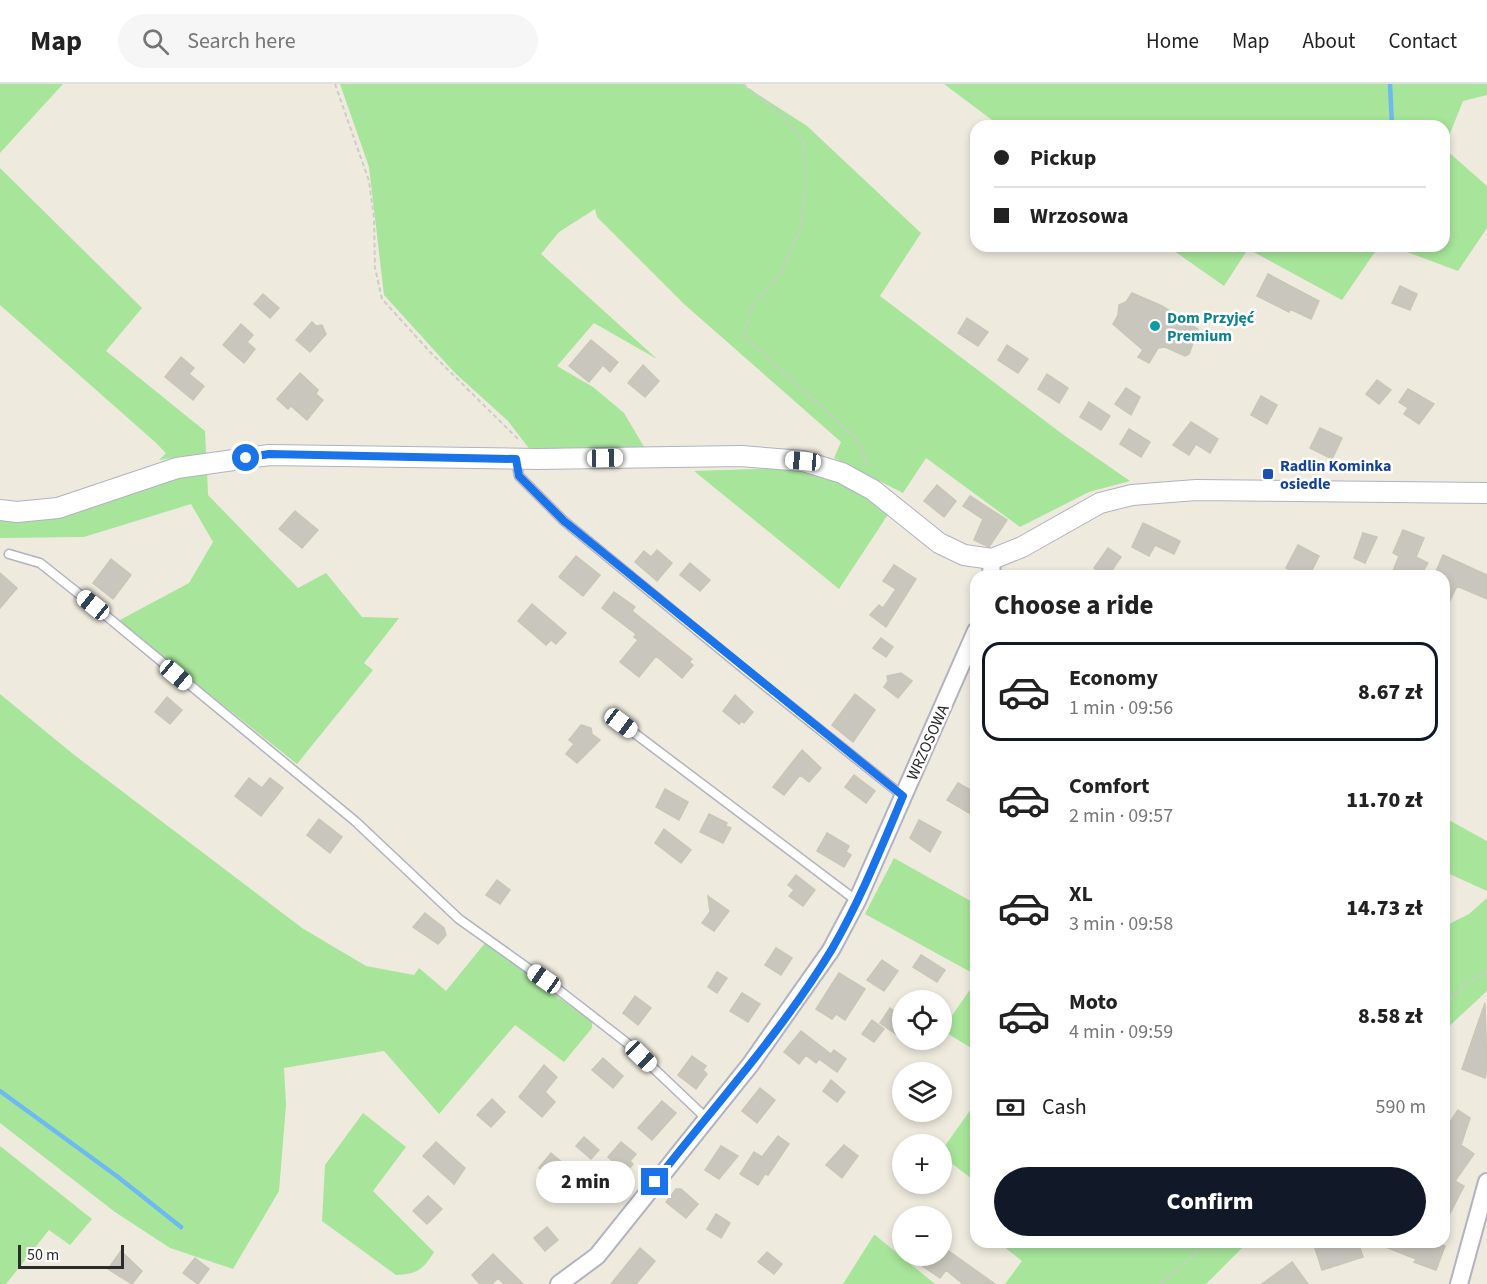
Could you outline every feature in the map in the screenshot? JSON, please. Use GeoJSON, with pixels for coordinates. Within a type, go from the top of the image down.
{"type":"FeatureCollection","features":[{"type":"Feature","properties":{"kind":"street"},"geometry":{"type":"LineString","coordinates":[[0,510],[17,513],[58,508],[177,468],[269,454],[516,459],[741,456],[803,461],[842,473],[873,490],[939,543],[992,568],[1022,547],[1100,503],[1132,495],[1196,490],[1487,493]]}},
{"type":"Feature","properties":{"kind":"street","name":"WRZOSOWA"},"geometry":{"type":"LineString","coordinates":[[559,1284],[597,1256],[750,1065],[831,950],[857,901],[970,645]]}},
{"type":"Feature","properties":{"kind":"street"},"geometry":{"type":"LineString","coordinates":[[1459,1284],[1487,1182]]}},
{"type":"Feature","properties":{"kind":"lane"},"geometry":{"type":"LineString","coordinates":[[516,459],[519,476],[564,521],[903,796]]}},
{"type":"Feature","properties":{"kind":"lane"},"geometry":{"type":"LineString","coordinates":[[9,554],[40,563],[84,598],[355,821],[459,920],[560,991],[627,1042],[707,1119]]}},
{"type":"Feature","properties":{"kind":"lane"},"geometry":{"type":"LineString","coordinates":[[621,723],[857,901]]}},
{"type":"Feature","properties":{"kind":"path"},"geometry":{"type":"LineString","coordinates":[[335,84],[369,180],[374,218],[375,268],[382,299],[430,352],[537,459]]}},
{"type":"Feature","properties":{"kind":"path"},"geometry":{"type":"LineString","coordinates":[[743,84],[782,116],[804,141],[806,184],[800,231],[782,271],[752,307],[743,335],[858,440],[866,457],[873,490]]}},
{"type":"Feature","properties":{"kind":"path"},"geometry":{"type":"LineString","coordinates":[[1450,1000],[1465,984],[1487,972]]}},
{"type":"Feature","properties":{"kind":"path"},"geometry":{"type":"LineString","coordinates":[[1161,1284],[1202,1248]]}},
{"type":"Feature","properties":{"kind":"green space"},"geometry":{"type":"Polygon","coordinates":[[[0,84],[63,84],[0,153],[0,84]]]}},
{"type":"Feature","properties":{"kind":"green space"},"geometry":{"type":"Polygon","coordinates":[[[340,84],[742,84],[807,126],[921,233],[880,296],[1065,436],[1130,481],[1089,492],[1020,527],[926,458],[903,493],[834,458],[841,442],[684,304],[597,217],[595,209],[559,232],[541,254],[657,359],[594,323],[557,366],[593,387],[624,413],[650,457],[537,459],[508,421],[455,373],[384,295],[369,167],[340,84]]]}},
{"type":"Feature","properties":{"kind":"green space"},"geometry":{"type":"Polygon","coordinates":[[[944,84],[1487,84],[1487,95],[1463,101],[1450,134],[1450,120],[992,120],[944,84]]]}},
{"type":"Feature","properties":{"kind":"green space"},"geometry":{"type":"Polygon","coordinates":[[[1450,153],[1487,186],[1487,228],[1458,271],[1407,252],[1450,252],[1450,153]]]}},
{"type":"Feature","properties":{"kind":"green space"},"geometry":{"type":"Polygon","coordinates":[[[0,168],[142,308],[106,351],[205,431],[206,453],[159,460],[166,453],[155,442],[0,305],[0,168]]]}},
{"type":"Feature","properties":{"kind":"green space"},"geometry":{"type":"Polygon","coordinates":[[[1176,252],[1246,252],[1224,286],[1176,252]]]}},
{"type":"Feature","properties":{"kind":"green space"},"geometry":{"type":"Polygon","coordinates":[[[1254,252],[1375,252],[1342,300],[1254,252]]]}},
{"type":"Feature","properties":{"kind":"green space"},"geometry":{"type":"Polygon","coordinates":[[[788,468],[843,481],[889,513],[839,589],[694,471],[788,468]]]}},
{"type":"Feature","properties":{"kind":"green space"},"geometry":{"type":"Polygon","coordinates":[[[207,469],[208,495],[298,588],[326,573],[362,617],[399,618],[364,663],[373,670],[297,764],[118,621],[189,583],[213,542],[191,504],[84,537],[0,538],[0,517],[24,520],[46,519],[88,508],[170,476],[207,469]]]}},
{"type":"Feature","properties":{"kind":"green space"},"geometry":{"type":"Polygon","coordinates":[[[0,694],[73,754],[302,928],[366,966],[414,975],[419,968],[446,991],[485,943],[592,1022],[592,1028],[564,1062],[515,1025],[439,1114],[384,1051],[284,1068],[286,1105],[279,1191],[233,1269],[170,1248],[115,1212],[0,1123],[0,694]]]}},
{"type":"Feature","properties":{"kind":"green space"},"geometry":{"type":"Polygon","coordinates":[[[1450,821],[1487,841],[1487,891],[1450,874],[1450,821]]]}},
{"type":"Feature","properties":{"kind":"green space"},"geometry":{"type":"Polygon","coordinates":[[[894,858],[970,901],[970,972],[865,914],[894,858]]]}},
{"type":"Feature","properties":{"kind":"green space"},"geometry":{"type":"Polygon","coordinates":[[[1487,898],[1487,991],[1450,1025],[1450,924],[1469,914],[1487,898]]]}},
{"type":"Feature","properties":{"kind":"green space"},"geometry":{"type":"Polygon","coordinates":[[[970,990],[970,1047],[952,1036],[952,1016],[970,990]]]}},
{"type":"Feature","properties":{"kind":"green space"},"geometry":{"type":"Polygon","coordinates":[[[970,1110],[970,1177],[952,1164],[952,1136],[970,1110]]]}},
{"type":"Feature","properties":{"kind":"green space"},"geometry":{"type":"Polygon","coordinates":[[[363,1113],[406,1147],[373,1191],[434,1252],[423,1267],[409,1274],[396,1275],[322,1221],[325,1165],[363,1113]]]}},
{"type":"Feature","properties":{"kind":"green space"},"geometry":{"type":"Polygon","coordinates":[[[0,1146],[92,1219],[70,1245],[49,1230],[6,1284],[0,1284],[0,1146]]]}},
{"type":"Feature","properties":{"kind":"green space"},"geometry":{"type":"Polygon","coordinates":[[[875,1235],[892,1249],[892,1266],[913,1266],[935,1284],[843,1284],[875,1235]]]}},
{"type":"Feature","properties":{"kind":"green space"},"geometry":{"type":"Polygon","coordinates":[[[1006,1248],[1242,1248],[1206,1284],[1005,1284],[1022,1261],[1006,1248]]]}},
{"type":"Feature","properties":{"kind":"building"},"geometry":{"type":"Polygon","coordinates":[[[1268,274],[1319,301],[1311,319],[1290,309],[1289,312],[1257,296],[1268,274]]]}},
{"type":"Feature","properties":{"kind":"building"},"geometry":{"type":"Polygon","coordinates":[[[1400,286],[1417,294],[1410,310],[1392,303],[1400,286]]]}},
{"type":"Feature","properties":{"kind":"building","name":"Dom Przyjęć Premium"},"geometry":{"type":"Polygon","coordinates":[[[1132,293],[1162,306],[1198,329],[1189,354],[1185,356],[1165,347],[1158,348],[1149,363],[1138,357],[1143,350],[1113,324],[1118,315],[1119,305],[1126,302],[1132,293]]]}},
{"type":"Feature","properties":{"kind":"building"},"geometry":{"type":"Polygon","coordinates":[[[263,294],[279,308],[270,318],[254,304],[263,294]]]}},
{"type":"Feature","properties":{"kind":"building"},"geometry":{"type":"Polygon","coordinates":[[[967,318],[988,332],[978,346],[958,333],[967,318]]]}},
{"type":"Feature","properties":{"kind":"building"},"geometry":{"type":"Polygon","coordinates":[[[312,322],[316,326],[322,325],[326,334],[310,352],[296,340],[312,322]]]}},
{"type":"Feature","properties":{"kind":"building"},"geometry":{"type":"Polygon","coordinates":[[[241,324],[253,335],[247,342],[255,349],[244,363],[223,345],[241,324]]]}},
{"type":"Feature","properties":{"kind":"building"},"geometry":{"type":"Polygon","coordinates":[[[591,340],[618,362],[610,372],[603,365],[589,382],[569,366],[591,340]]]}},
{"type":"Feature","properties":{"kind":"building"},"geometry":{"type":"Polygon","coordinates":[[[1007,345],[1028,359],[1018,373],[998,360],[1007,345]]]}},
{"type":"Feature","properties":{"kind":"building"},"geometry":{"type":"Polygon","coordinates":[[[181,357],[194,368],[189,374],[204,386],[193,400],[165,377],[181,357]]]}},
{"type":"Feature","properties":{"kind":"building"},"geometry":{"type":"Polygon","coordinates":[[[643,365],[659,381],[645,397],[628,383],[643,365]]]}},
{"type":"Feature","properties":{"kind":"building"},"geometry":{"type":"Polygon","coordinates":[[[300,373],[318,390],[316,394],[323,400],[307,420],[291,406],[288,409],[277,399],[300,373]]]}},
{"type":"Feature","properties":{"kind":"building"},"geometry":{"type":"Polygon","coordinates":[[[1047,374],[1068,388],[1059,403],[1038,389],[1047,374]]]}},
{"type":"Feature","properties":{"kind":"building"},"geometry":{"type":"Polygon","coordinates":[[[1377,380],[1391,390],[1379,404],[1366,394],[1377,380]]]}},
{"type":"Feature","properties":{"kind":"building"},"geometry":{"type":"Polygon","coordinates":[[[1126,388],[1140,397],[1131,415],[1115,404],[1126,388]]]}},
{"type":"Feature","properties":{"kind":"building"},"geometry":{"type":"Polygon","coordinates":[[[1408,389],[1434,404],[1419,424],[1404,414],[1408,408],[1399,402],[1408,389]]]}},
{"type":"Feature","properties":{"kind":"building"},"geometry":{"type":"Polygon","coordinates":[[[1261,396],[1277,405],[1267,424],[1251,415],[1261,396]]]}},
{"type":"Feature","properties":{"kind":"building"},"geometry":{"type":"Polygon","coordinates":[[[1089,402],[1110,416],[1101,430],[1080,417],[1089,402]]]}},
{"type":"Feature","properties":{"kind":"building"},"geometry":{"type":"Polygon","coordinates":[[[1191,422],[1218,439],[1210,453],[1196,444],[1189,455],[1173,445],[1191,422]]]}},
{"type":"Feature","properties":{"kind":"building"},"geometry":{"type":"Polygon","coordinates":[[[1320,428],[1342,438],[1332,459],[1310,448],[1320,428]]]}},
{"type":"Feature","properties":{"kind":"building"},"geometry":{"type":"Polygon","coordinates":[[[1129,429],[1150,442],[1141,457],[1120,444],[1129,429]]]}},
{"type":"Feature","properties":{"kind":"building"},"geometry":{"type":"Polygon","coordinates":[[[937,485],[956,501],[944,517],[924,501],[937,485]]]}},
{"type":"Feature","properties":{"kind":"building"},"geometry":{"type":"Polygon","coordinates":[[[970,496],[1007,520],[989,547],[974,540],[983,519],[963,506],[970,496]]]}},
{"type":"Feature","properties":{"kind":"building"},"geometry":{"type":"Polygon","coordinates":[[[295,511],[318,530],[302,548],[279,529],[295,511]]]}},
{"type":"Feature","properties":{"kind":"building"},"geometry":{"type":"Polygon","coordinates":[[[1143,523],[1180,541],[1174,554],[1155,545],[1149,556],[1132,547],[1143,523]]]}},
{"type":"Feature","properties":{"kind":"building"},"geometry":{"type":"Polygon","coordinates":[[[1403,530],[1424,538],[1416,557],[1428,563],[1424,570],[1393,570],[1399,556],[1393,553],[1403,530]]]}},
{"type":"Feature","properties":{"kind":"building"},"geometry":{"type":"Polygon","coordinates":[[[1363,533],[1377,537],[1365,563],[1354,558],[1363,533]]]}},
{"type":"Feature","properties":{"kind":"building"},"geometry":{"type":"Polygon","coordinates":[[[1298,545],[1319,556],[1312,570],[1286,568],[1298,545]]]}},
{"type":"Feature","properties":{"kind":"building"},"geometry":{"type":"Polygon","coordinates":[[[1108,548],[1121,557],[1112,570],[1094,568],[1108,548]]]}},
{"type":"Feature","properties":{"kind":"building"},"geometry":{"type":"Polygon","coordinates":[[[657,550],[672,563],[657,581],[635,562],[644,551],[651,557],[657,550]]]}},
{"type":"Feature","properties":{"kind":"building"},"geometry":{"type":"Polygon","coordinates":[[[1443,555],[1487,575],[1487,599],[1457,586],[1450,601],[1450,570],[1437,570],[1443,555]]]}},
{"type":"Feature","properties":{"kind":"building"},"geometry":{"type":"Polygon","coordinates":[[[576,556],[600,575],[583,596],[559,577],[576,556]]]}},
{"type":"Feature","properties":{"kind":"building"},"geometry":{"type":"Polygon","coordinates":[[[111,559],[131,575],[113,599],[93,583],[111,559]]]}},
{"type":"Feature","properties":{"kind":"building"},"geometry":{"type":"Polygon","coordinates":[[[690,563],[710,580],[700,591],[680,575],[690,563]]]}},
{"type":"Feature","properties":{"kind":"building"},"geometry":{"type":"Polygon","coordinates":[[[894,565],[916,579],[886,627],[870,615],[879,605],[883,608],[896,589],[883,581],[894,565]]]}},
{"type":"Feature","properties":{"kind":"building"},"geometry":{"type":"Polygon","coordinates":[[[0,573],[17,588],[0,608],[0,573]]]}},
{"type":"Feature","properties":{"kind":"building"},"geometry":{"type":"Polygon","coordinates":[[[614,592],[635,607],[632,611],[692,659],[689,662],[693,665],[682,678],[656,656],[639,677],[620,662],[638,640],[634,637],[636,634],[602,608],[614,592]]]}},
{"type":"Feature","properties":{"kind":"building"},"geometry":{"type":"Polygon","coordinates":[[[532,604],[566,633],[556,644],[551,640],[546,645],[518,621],[532,604]]]}},
{"type":"Feature","properties":{"kind":"building"},"geometry":{"type":"Polygon","coordinates":[[[881,638],[893,647],[886,657],[873,648],[881,638]]]}},
{"type":"Feature","properties":{"kind":"building"},"geometry":{"type":"Polygon","coordinates":[[[901,673],[912,681],[898,698],[884,687],[888,681],[887,676],[901,673]]]}},
{"type":"Feature","properties":{"kind":"building"},"geometry":{"type":"Polygon","coordinates":[[[855,694],[875,710],[853,742],[832,725],[855,694]]]}},
{"type":"Feature","properties":{"kind":"building"},"geometry":{"type":"Polygon","coordinates":[[[735,695],[753,712],[744,723],[742,721],[739,724],[723,711],[735,695]]]}},
{"type":"Feature","properties":{"kind":"building"},"geometry":{"type":"Polygon","coordinates":[[[167,697],[182,710],[170,724],[155,712],[167,697]]]}},
{"type":"Feature","properties":{"kind":"building"},"geometry":{"type":"Polygon","coordinates":[[[581,725],[591,728],[592,734],[600,740],[577,763],[566,754],[574,744],[569,740],[581,725]]]}},
{"type":"Feature","properties":{"kind":"building"},"geometry":{"type":"Polygon","coordinates":[[[802,750],[821,768],[809,782],[800,775],[784,795],[773,787],[802,750]]]}},
{"type":"Feature","properties":{"kind":"building"},"geometry":{"type":"Polygon","coordinates":[[[854,775],[875,791],[866,803],[845,787],[854,775]]]}},
{"type":"Feature","properties":{"kind":"building"},"geometry":{"type":"Polygon","coordinates":[[[249,778],[262,788],[270,778],[283,788],[261,816],[235,796],[249,778]]]}},
{"type":"Feature","properties":{"kind":"building"},"geometry":{"type":"Polygon","coordinates":[[[958,783],[970,790],[970,811],[969,813],[947,800],[958,783]]]}},
{"type":"Feature","properties":{"kind":"building"},"geometry":{"type":"Polygon","coordinates":[[[665,789],[688,802],[679,820],[656,807],[665,789]]]}},
{"type":"Feature","properties":{"kind":"building"},"geometry":{"type":"Polygon","coordinates":[[[709,814],[727,823],[726,826],[731,828],[723,843],[700,832],[709,814]]]}},
{"type":"Feature","properties":{"kind":"building"},"geometry":{"type":"Polygon","coordinates":[[[319,819],[342,837],[330,853],[307,835],[319,819]]]}},
{"type":"Feature","properties":{"kind":"building"},"geometry":{"type":"Polygon","coordinates":[[[919,820],[941,832],[930,852],[910,838],[919,820]]]}},
{"type":"Feature","properties":{"kind":"building"},"geometry":{"type":"Polygon","coordinates":[[[664,829],[691,850],[681,863],[655,843],[664,829]]]}},
{"type":"Feature","properties":{"kind":"building"},"geometry":{"type":"Polygon","coordinates":[[[827,833],[849,846],[846,852],[851,855],[844,867],[817,851],[827,833]]]}},
{"type":"Feature","properties":{"kind":"building"},"geometry":{"type":"Polygon","coordinates":[[[796,875],[815,890],[803,906],[789,896],[794,890],[788,885],[796,875]]]}},
{"type":"Feature","properties":{"kind":"building"},"geometry":{"type":"Polygon","coordinates":[[[497,880],[510,890],[500,904],[486,895],[497,880]]]}},
{"type":"Feature","properties":{"kind":"building"},"geometry":{"type":"Polygon","coordinates":[[[708,896],[729,911],[714,931],[702,923],[710,912],[708,896]]]}},
{"type":"Feature","properties":{"kind":"building"},"geometry":{"type":"Polygon","coordinates":[[[425,913],[444,928],[446,935],[438,944],[413,927],[425,913]]]}},
{"type":"Feature","properties":{"kind":"building"},"geometry":{"type":"Polygon","coordinates":[[[776,948],[792,958],[781,975],[765,965],[776,948]]]}},
{"type":"Feature","properties":{"kind":"building"},"geometry":{"type":"Polygon","coordinates":[[[921,955],[945,970],[937,982],[913,967],[921,955]]]}},
{"type":"Feature","properties":{"kind":"building"},"geometry":{"type":"Polygon","coordinates":[[[882,960],[898,971],[884,991],[867,980],[882,960]]]}},
{"type":"Feature","properties":{"kind":"building"},"geometry":{"type":"Polygon","coordinates":[[[717,972],[727,978],[717,993],[708,987],[717,972]]]}},
{"type":"Feature","properties":{"kind":"building"},"geometry":{"type":"Polygon","coordinates":[[[839,973],[865,989],[845,1020],[836,1014],[832,1019],[816,1009],[839,973]]]}},
{"type":"Feature","properties":{"kind":"building"},"geometry":{"type":"Polygon","coordinates":[[[742,993],[760,1004],[748,1022],[730,1011],[742,993]]]}},
{"type":"Feature","properties":{"kind":"building"},"geometry":{"type":"Polygon","coordinates":[[[635,996],[651,1008],[638,1025],[623,1013],[635,996]]]}},
{"type":"Feature","properties":{"kind":"building"},"geometry":{"type":"Polygon","coordinates":[[[1485,1003],[1487,1071],[1485,1078],[1462,1069],[1485,1003]]]}},
{"type":"Feature","properties":{"kind":"building"},"geometry":{"type":"Polygon","coordinates":[[[890,1008],[892,1010],[892,1031],[880,1023],[890,1008]]]}},
{"type":"Feature","properties":{"kind":"building"},"geometry":{"type":"Polygon","coordinates":[[[872,1020],[884,1029],[874,1042],[862,1034],[872,1020]]]}},
{"type":"Feature","properties":{"kind":"building"},"geometry":{"type":"Polygon","coordinates":[[[801,1031],[831,1054],[834,1050],[846,1059],[837,1072],[819,1059],[816,1063],[806,1055],[799,1064],[784,1052],[801,1031]]]}},
{"type":"Feature","properties":{"kind":"building"},"geometry":{"type":"Polygon","coordinates":[[[692,1056],[706,1066],[703,1070],[707,1074],[696,1089],[678,1075],[692,1056]]]}},
{"type":"Feature","properties":{"kind":"building"},"geometry":{"type":"Polygon","coordinates":[[[603,1058],[623,1076],[613,1088],[592,1070],[603,1058]]]}},
{"type":"Feature","properties":{"kind":"building"},"geometry":{"type":"Polygon","coordinates":[[[544,1065],[557,1077],[545,1092],[555,1102],[542,1117],[519,1097],[544,1065]]]}},
{"type":"Feature","properties":{"kind":"building"},"geometry":{"type":"Polygon","coordinates":[[[831,1080],[845,1092],[837,1102],[823,1091],[831,1080]]]}},
{"type":"Feature","properties":{"kind":"building"},"geometry":{"type":"Polygon","coordinates":[[[760,1088],[775,1100],[757,1123],[742,1111],[760,1088]]]}},
{"type":"Feature","properties":{"kind":"building"},"geometry":{"type":"Polygon","coordinates":[[[492,1099],[505,1112],[491,1127],[477,1115],[492,1099]]]}},
{"type":"Feature","properties":{"kind":"building"},"geometry":{"type":"Polygon","coordinates":[[[662,1101],[676,1113],[652,1140],[638,1128],[662,1101]]]}},
{"type":"Feature","properties":{"kind":"building"},"geometry":{"type":"Polygon","coordinates":[[[1458,1110],[1470,1118],[1461,1145],[1474,1154],[1455,1181],[1464,1186],[1450,1213],[1450,1122],[1458,1110]]]}},
{"type":"Feature","properties":{"kind":"building"},"geometry":{"type":"Polygon","coordinates":[[[778,1136],[789,1144],[768,1175],[765,1174],[758,1185],[740,1174],[754,1152],[762,1157],[778,1136]]]}},
{"type":"Feature","properties":{"kind":"building"},"geometry":{"type":"Polygon","coordinates":[[[584,1137],[599,1150],[591,1159],[576,1146],[584,1137]]]}},
{"type":"Feature","properties":{"kind":"building"},"geometry":{"type":"Polygon","coordinates":[[[436,1142],[465,1168],[454,1184],[423,1156],[436,1142]]]}},
{"type":"Feature","properties":{"kind":"building"},"geometry":{"type":"Polygon","coordinates":[[[621,1142],[636,1154],[630,1161],[633,1164],[626,1172],[608,1157],[621,1142]]]}},
{"type":"Feature","properties":{"kind":"building"},"geometry":{"type":"Polygon","coordinates":[[[844,1145],[858,1156],[842,1178],[826,1165],[844,1145]]]}},
{"type":"Feature","properties":{"kind":"building"},"geometry":{"type":"Polygon","coordinates":[[[721,1146],[738,1156],[719,1179],[705,1170],[721,1146]]]}},
{"type":"Feature","properties":{"kind":"building"},"geometry":{"type":"Polygon","coordinates":[[[551,1153],[570,1169],[562,1179],[559,1176],[555,1181],[539,1168],[551,1153]]]}},
{"type":"Feature","properties":{"kind":"building"},"geometry":{"type":"Polygon","coordinates":[[[676,1189],[681,1189],[698,1204],[686,1218],[666,1202],[676,1189]]]}},
{"type":"Feature","properties":{"kind":"building"},"geometry":{"type":"Polygon","coordinates":[[[428,1196],[442,1209],[427,1224],[413,1211],[428,1196]]]}},
{"type":"Feature","properties":{"kind":"building"},"geometry":{"type":"Polygon","coordinates":[[[716,1214],[730,1223],[721,1238],[707,1229],[716,1214]]]}},
{"type":"Feature","properties":{"kind":"building"},"geometry":{"type":"Polygon","coordinates":[[[547,1227],[558,1240],[545,1251],[534,1238],[547,1227]]]}},
{"type":"Feature","properties":{"kind":"building"},"geometry":{"type":"Polygon","coordinates":[[[640,1248],[655,1261],[636,1284],[611,1284],[640,1248]]]}},
{"type":"Feature","properties":{"kind":"building"},"geometry":{"type":"Polygon","coordinates":[[[1315,1248],[1360,1248],[1363,1257],[1322,1270],[1315,1248]]]}},
{"type":"Feature","properties":{"kind":"building"},"geometry":{"type":"Polygon","coordinates":[[[1388,1248],[1444,1248],[1436,1270],[1414,1262],[1416,1259],[1388,1248]]]}},
{"type":"Feature","properties":{"kind":"building"},"geometry":{"type":"Polygon","coordinates":[[[121,1251],[142,1271],[132,1284],[108,1269],[121,1251]]]}},
{"type":"Feature","properties":{"kind":"building"},"geometry":{"type":"Polygon","coordinates":[[[767,1252],[782,1264],[774,1274],[758,1262],[767,1252]]]}},
{"type":"Feature","properties":{"kind":"building"},"geometry":{"type":"Polygon","coordinates":[[[493,1254],[523,1284],[504,1284],[498,1278],[492,1284],[480,1284],[472,1275],[493,1254]]]}},
{"type":"Feature","properties":{"kind":"building"},"geometry":{"type":"Polygon","coordinates":[[[952,1254],[995,1284],[963,1284],[946,1270],[940,1278],[923,1266],[952,1266],[952,1254]]]}},
{"type":"Feature","properties":{"kind":"building"},"geometry":{"type":"Polygon","coordinates":[[[195,1258],[209,1269],[198,1284],[183,1273],[195,1258]]]}},
{"type":"Feature","properties":{"kind":"building"},"geometry":{"type":"Polygon","coordinates":[[[1292,1262],[1308,1284],[1262,1284],[1292,1262]]]}},
{"type":"Feature","properties":{"kind":"waterway"},"geometry":{"type":"LineString","coordinates":[[1390,84],[1392,120]]}},
{"type":"Feature","properties":{"kind":"waterway"},"geometry":{"type":"LineString","coordinates":[[0,1091],[118,1177],[181,1227]]}},
{"type":"Feature","properties":{"kind":"place","name":"Dom Przyjęć Premium"},"geometry":{"type":"Point","coordinates":[1155,326]}},
{"type":"Feature","properties":{"kind":"place","name":"Radlin Kominka osiedle"},"geometry":{"type":"Point","coordinates":[1268,474]}},
{"type":"Feature","properties":{"kind":"route"},"geometry":{"type":"LineString","coordinates":[[246,458],[269,454],[516,459],[519,476],[564,521],[903,796],[857,901],[831,950],[750,1065],[655,1182]]}}]}
